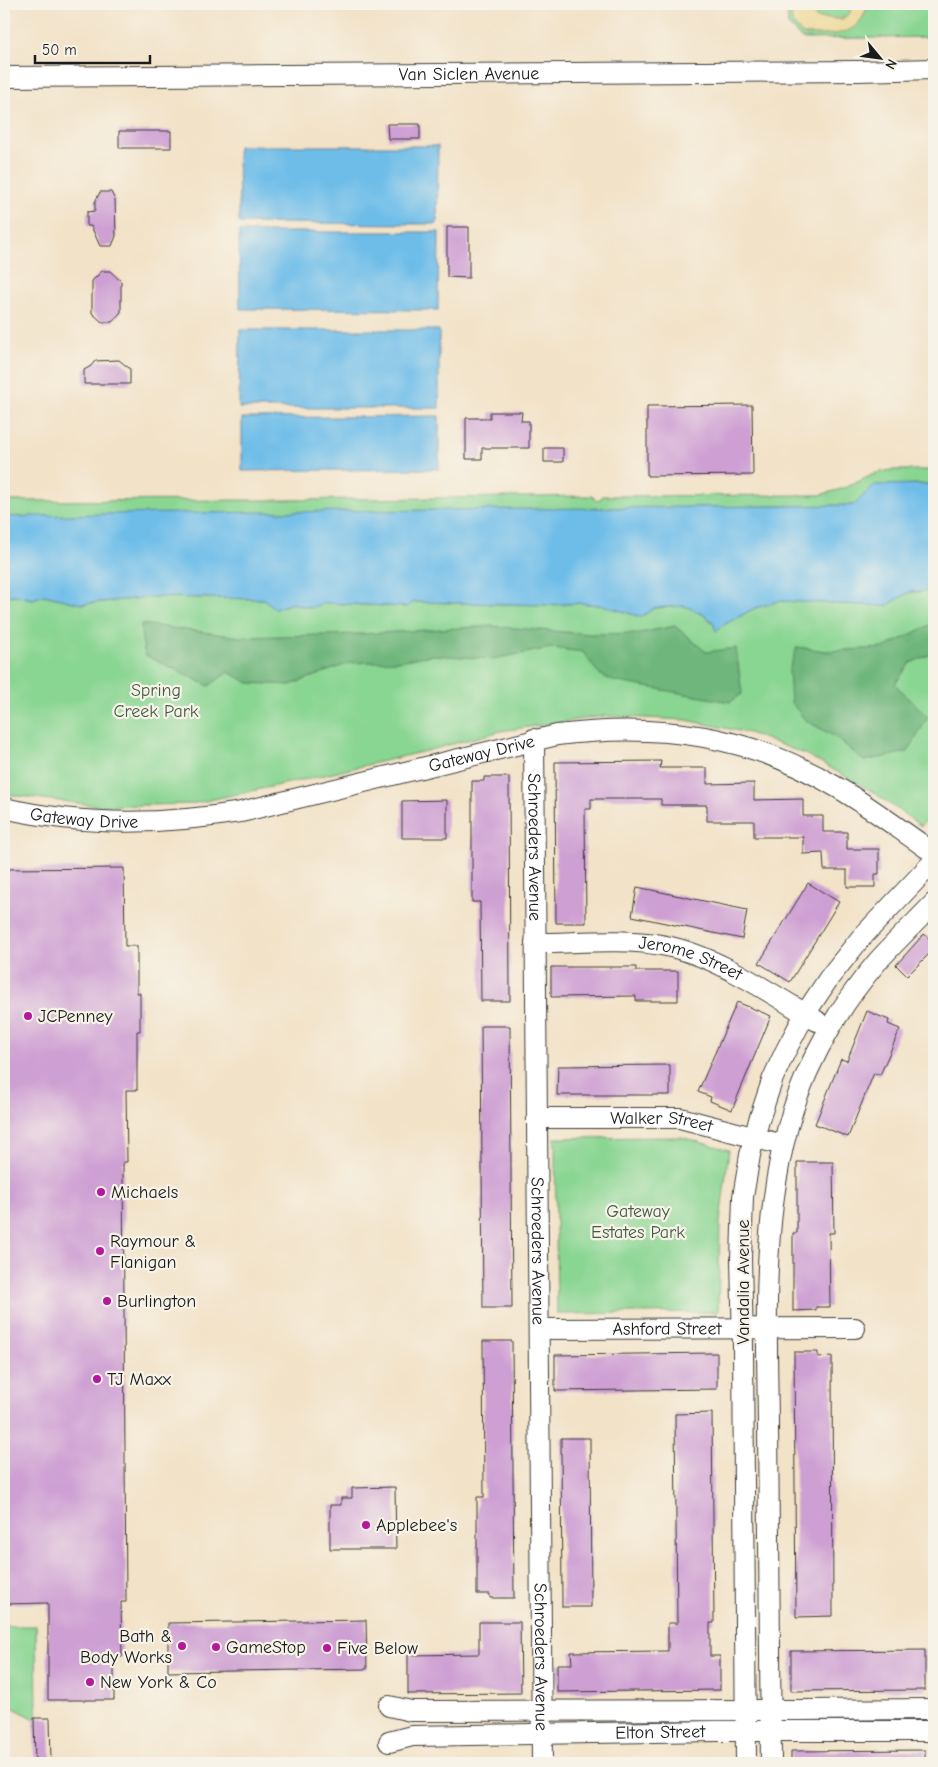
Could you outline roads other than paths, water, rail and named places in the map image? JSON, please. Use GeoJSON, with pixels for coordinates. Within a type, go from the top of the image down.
{"type":"FeatureCollection","features":[{"type":"Feature","properties":{"kind":"street","name":"Van Siclen Avenue"},"geometry":{"type":"LineString","coordinates":[[4,77],[934,69]]}},
{"type":"Feature","properties":{"kind":"street","name":"Gateway Drive"},"geometry":{"type":"LineString","coordinates":[[4,808],[61,818],[112,822],[160,821],[214,816],[280,803],[534,739],[582,732],[628,729],[675,732],[699,736],[747,747],[794,765],[840,789],[934,854]]}},
{"type":"Feature","properties":{"kind":"street","name":"Schroeders Avenue"},"geometry":{"type":"LineString","coordinates":[[534,739],[542,1763]]}},
{"type":"Feature","properties":{"kind":"street","name":"Vandalia Avenue"},"geometry":{"type":"LineString","coordinates":[[746,1763],[741,1259],[746,1176],[754,1137],[773,1078],[785,1052],[829,978],[860,939],[934,860]]}},
{"type":"Feature","properties":{"kind":"street","name":"Vandalia Avenue"},"geometry":{"type":"LineString","coordinates":[[771,1763],[767,1329],[770,1221],[773,1193],[783,1145],[799,1094],[830,1028],[877,962],[934,903]]}},
{"type":"Feature","properties":{"kind":"street","name":"Jerome Street"},"geometry":{"type":"LineString","coordinates":[[535,943],[636,942],[688,951],[714,962],[830,1028]]}},
{"type":"Feature","properties":{"kind":"street","name":"Walker Street"},"geometry":{"type":"LineString","coordinates":[[537,1118],[680,1118],[783,1145]]}},
{"type":"Feature","properties":{"kind":"street","name":"Ashford Street"},"geometry":{"type":"LineString","coordinates":[[539,1329],[855,1328]]}},
{"type":"Feature","properties":{"kind":"street","name":"Elton Street"},"geometry":{"type":"LineString","coordinates":[[389,1706],[411,1711],[934,1708]]}},
{"type":"Feature","properties":{"kind":"street","name":"Elton Street"},"geometry":{"type":"LineString","coordinates":[[389,1742],[412,1736],[934,1731]]}},
{"type":"Feature","properties":{"kind":"water"},"geometry":{"type":"Polygon","coordinates":[[[238,146],[438,146],[437,224],[239,223],[238,146]]]}},
{"type":"Feature","properties":{"kind":"water"},"geometry":{"type":"Polygon","coordinates":[[[239,232],[439,232],[438,310],[240,309],[239,232]]]}},
{"type":"Feature","properties":{"kind":"water"},"geometry":{"type":"Polygon","coordinates":[[[240,330],[439,330],[439,408],[239,408],[240,330]]]}},
{"type":"Feature","properties":{"kind":"water"},"geometry":{"type":"Polygon","coordinates":[[[439,416],[439,469],[242,471],[242,418],[439,416]]]}},
{"type":"Feature","properties":{"kind":"water"},"geometry":{"type":"Polygon","coordinates":[[[934,484],[934,591],[910,592],[886,606],[779,601],[755,608],[716,631],[713,622],[704,615],[685,606],[654,608],[641,617],[606,606],[581,603],[550,605],[414,602],[407,607],[326,603],[310,608],[292,603],[275,609],[264,599],[153,597],[81,604],[44,595],[33,599],[15,595],[4,596],[4,517],[102,514],[854,505],[874,485],[934,484]]]}},
{"type":"Feature","properties":{"kind":"place","name":"JCPenney"},"geometry":{"type":"Point","coordinates":[28,1016]}},
{"type":"Feature","properties":{"kind":"place","name":"Michaels"},"geometry":{"type":"Point","coordinates":[101,1192]}},
{"type":"Feature","properties":{"kind":"place","name":"Raymour & Flanigan"},"geometry":{"type":"Point","coordinates":[100,1251]}},
{"type":"Feature","properties":{"kind":"place","name":"Burlington"},"geometry":{"type":"Point","coordinates":[107,1301]}},
{"type":"Feature","properties":{"kind":"place","name":"TJ Maxx"},"geometry":{"type":"Point","coordinates":[97,1379]}},
{"type":"Feature","properties":{"kind":"place","name":"Applebee's"},"geometry":{"type":"Point","coordinates":[366,1525]}},
{"type":"Feature","properties":{"kind":"place","name":"Bath & Body Works"},"geometry":{"type":"Point","coordinates":[182,1646]}},
{"type":"Feature","properties":{"kind":"place","name":"GameStop"},"geometry":{"type":"Point","coordinates":[216,1647]}},
{"type":"Feature","properties":{"kind":"place","name":"Five Below"},"geometry":{"type":"Point","coordinates":[327,1648]}},
{"type":"Feature","properties":{"kind":"place","name":"New York & Co"},"geometry":{"type":"Point","coordinates":[90,1682]}},
{"type":"Feature","properties":{"kind":"park label","name":"Spring Creek Park"},"geometry":{"type":"Point","coordinates":[156,700]}},
{"type":"Feature","properties":{"kind":"park label","name":"Gateway Estates Park"},"geometry":{"type":"Point","coordinates":[638,1221]}}]}
